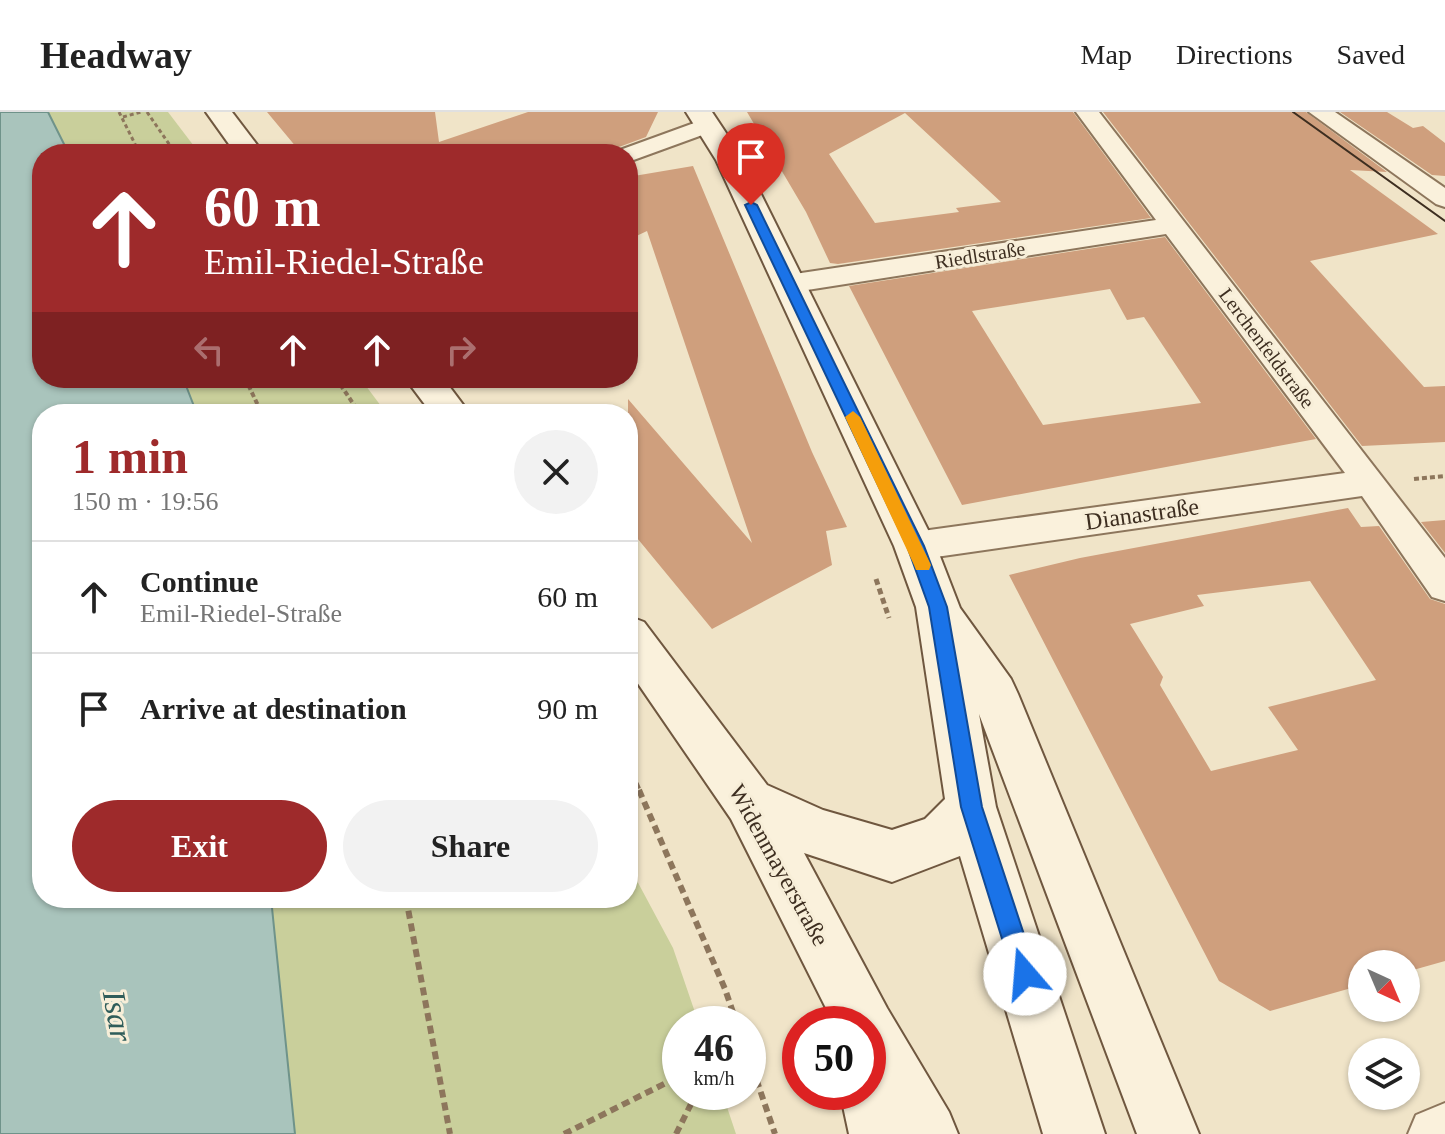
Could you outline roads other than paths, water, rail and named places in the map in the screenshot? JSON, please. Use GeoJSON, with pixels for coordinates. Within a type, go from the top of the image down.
{"type":"FeatureCollection","features":[{"type":"Feature","properties":{"kind":"main road"},"geometry":{"type":"LineString","coordinates":[[219,112],[243,144]]}},
{"type":"Feature","properties":{"kind":"main road"},"geometry":{"type":"LineString","coordinates":[[704,118],[730,160],[915,546],[938,607],[971,807],[1074,1134]]}},
{"type":"Feature","properties":{"kind":"main road"},"geometry":{"type":"LineString","coordinates":[[431,388],[444,404]]}},
{"type":"Feature","properties":{"kind":"main road"},"geometry":{"type":"LineString","coordinates":[[938,607],[995,694],[1168,1134]]}},
{"type":"Feature","properties":{"kind":"main road","name":"Widenmayerstraße"},"geometry":{"type":"LineString","coordinates":[[638,648],[749,802],[853,1006]]}},
{"type":"Feature","properties":{"kind":"main road"},"geometry":{"type":"LineString","coordinates":[[749,802],[819,834],[892,856],[941,839],[971,807]]}},
{"type":"Feature","properties":{"kind":"main road","name":"Widenmayerstraße"},"geometry":{"type":"LineString","coordinates":[[886,1063],[927,1134]]}},
{"type":"Feature","properties":{"kind":"main road"},"geometry":{"type":"LineString","coordinates":[[875,1110],[880,1134]]}},
{"type":"Feature","properties":{"kind":"street","name":"Lerchenfeldstraße"},"geometry":{"type":"LineString","coordinates":[[1087,112],[1370,482],[1445,586]]}},
{"type":"Feature","properties":{"kind":"street"},"geometry":{"type":"LineString","coordinates":[[1320,112],[1445,199]]}},
{"type":"Feature","properties":{"kind":"street"},"geometry":{"type":"LineString","coordinates":[[638,150],[704,118]]}},
{"type":"Feature","properties":{"kind":"street","name":"Riedlstraße"},"geometry":{"type":"LineString","coordinates":[[788,284],[1173,225]]}},
{"type":"Feature","properties":{"kind":"street","name":"Dianastraße"},"geometry":{"type":"LineString","coordinates":[[915,546],[1370,482]]}},
{"type":"Feature","properties":{"kind":"street"},"geometry":{"type":"LineString","coordinates":[[1435,1134],[1445,1130]]}},
{"type":"Feature","properties":{"kind":"water","name":"Isar"},"geometry":{"type":"Polygon","coordinates":[[[0,112],[48,112],[64,144],[32,144],[32,388],[187,388],[193,404],[32,404],[32,908],[272,908],[295,1134],[0,1134],[0,112]]]}},
{"type":"Feature","properties":{"kind":"tram line"},"geometry":{"type":"LineString","coordinates":[[1293,112],[1445,221]]}}]}
